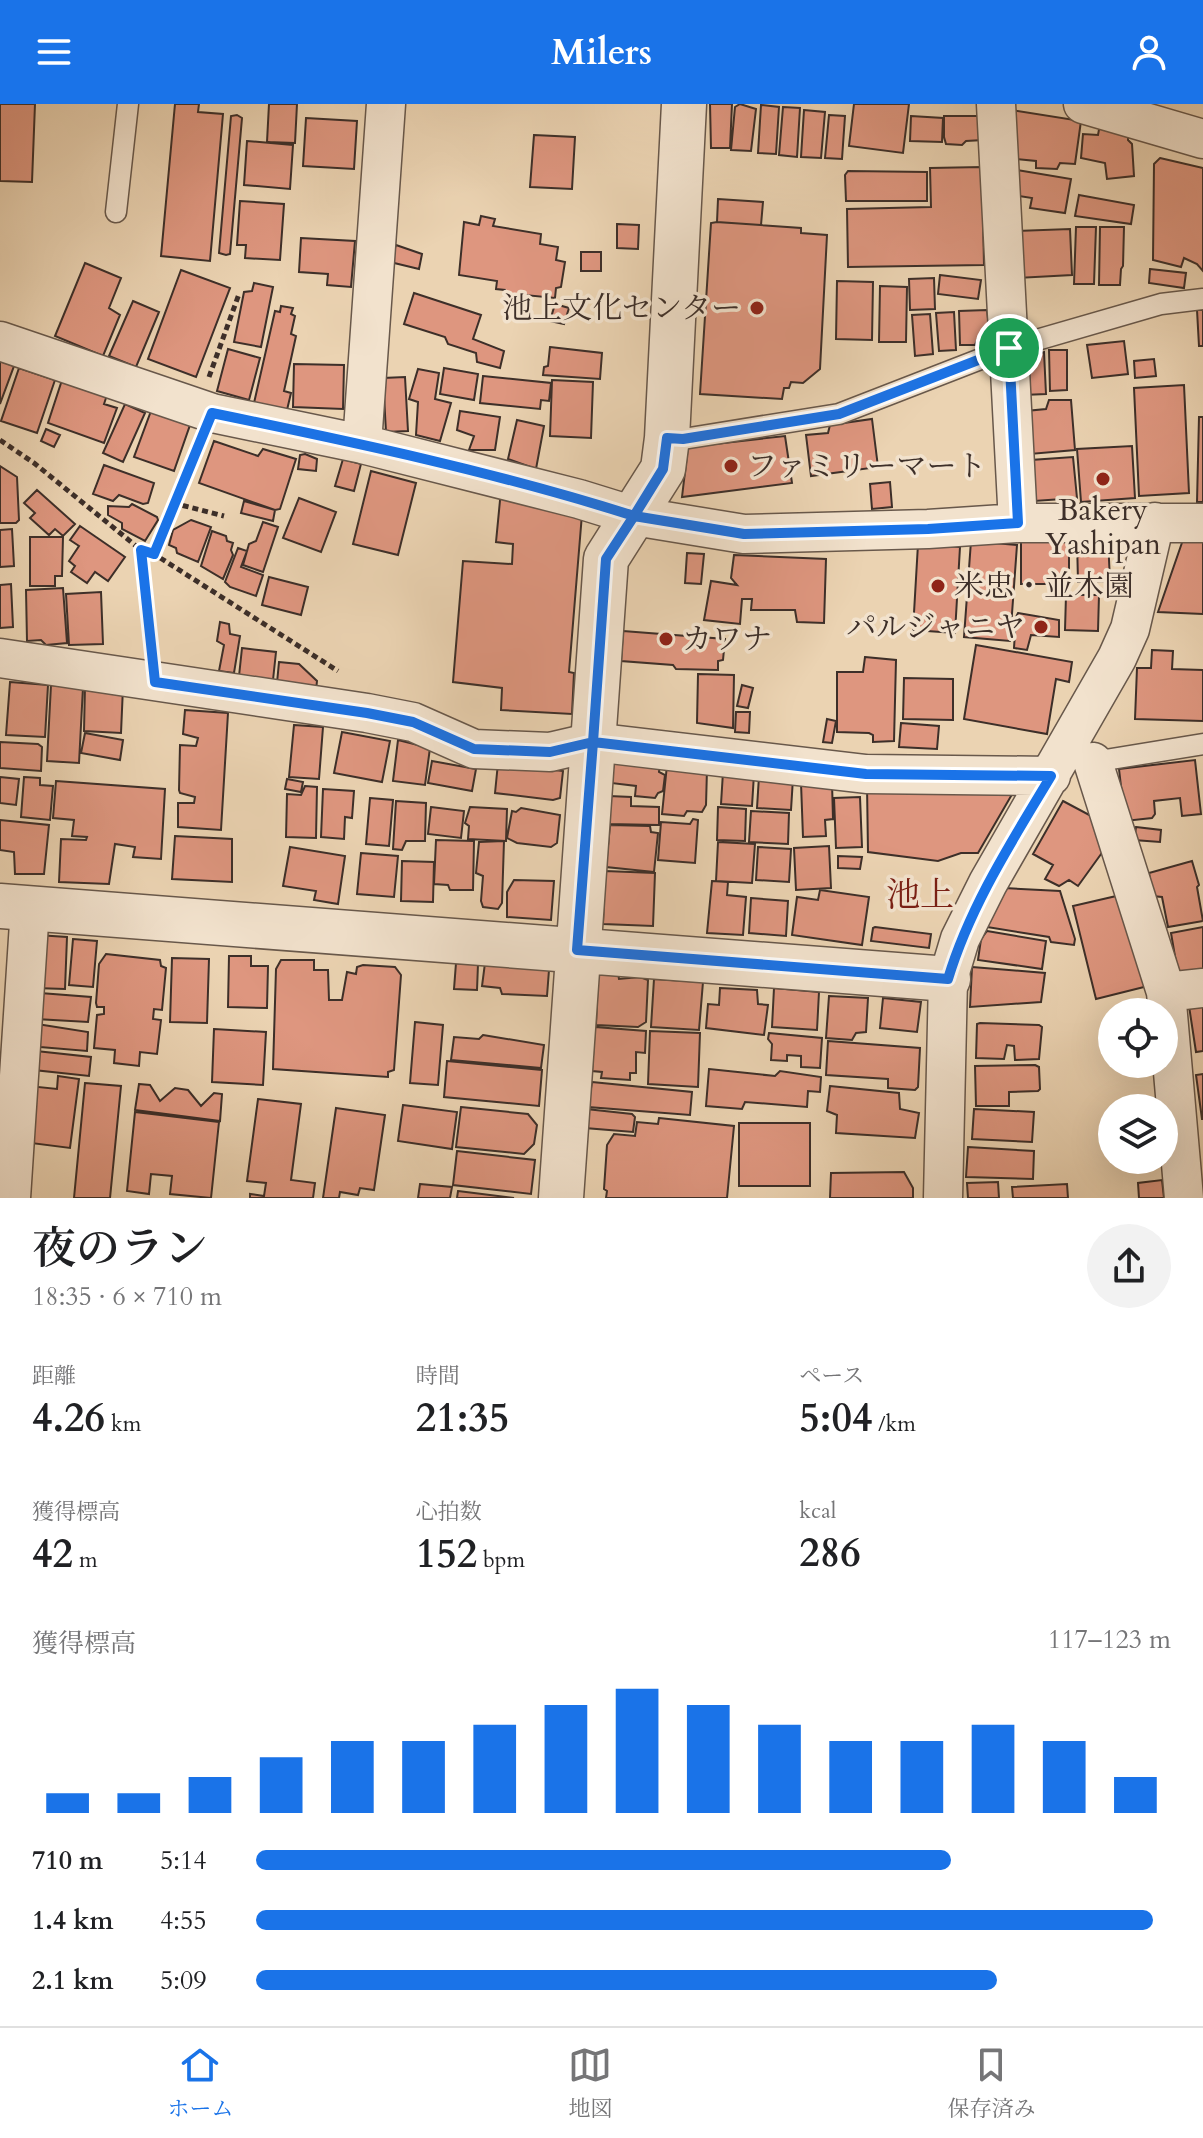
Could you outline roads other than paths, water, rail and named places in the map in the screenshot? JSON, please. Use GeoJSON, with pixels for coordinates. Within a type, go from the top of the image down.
{"type":"FeatureCollection","features":[{"type":"Feature","properties":{"kind":"street"},"geometry":{"type":"LineString","coordinates":[[362,444],[386,104]]}},
{"type":"Feature","properties":{"kind":"street"},"geometry":{"type":"LineString","coordinates":[[561,1198],[606,559],[663,469],[682,104]]}},
{"type":"Feature","properties":{"kind":"street"},"geometry":{"type":"LineString","coordinates":[[996,104],[1018,523]]}},
{"type":"Feature","properties":{"kind":"street"},"geometry":{"type":"LineString","coordinates":[[1083,104],[1203,139]]}},
{"type":"Feature","properties":{"kind":"street"},"geometry":{"type":"LineString","coordinates":[[0,341],[205,410],[362,444],[634,516],[744,534],[866,543],[1018,523],[1203,523]]}},
{"type":"Feature","properties":{"kind":"street"},"geometry":{"type":"LineString","coordinates":[[943,1198],[948,979],[960,939],[988,883],[1051,776],[1082,752],[1130,629],[1155,522]]}},
{"type":"Feature","properties":{"kind":"street"},"geometry":{"type":"LineString","coordinates":[[0,658],[367,713],[413,722],[474,749],[550,752],[593,742],[866,774],[1051,776]]}},
{"type":"Feature","properties":{"kind":"street"},"geometry":{"type":"LineString","coordinates":[[1082,752],[1184,990],[1184,1198]]}},
{"type":"Feature","properties":{"kind":"street"},"geometry":{"type":"LineString","coordinates":[[11,1198],[15,907],[948,979]]}},
{"type":"Feature","properties":{"kind":"lane"},"geometry":{"type":"LineString","coordinates":[[116,212],[128,104]]}},
{"type":"Feature","properties":{"kind":"lane"},"geometry":{"type":"LineString","coordinates":[[667,438],[683,439],[839,414],[1009,348],[1161,304],[1203,299]]}},
{"type":"Feature","properties":{"kind":"lane"},"geometry":{"type":"LineString","coordinates":[[1082,752],[1203,744]]}},
{"type":"Feature","properties":{"kind":"place","name":"池上文化センター"},"geometry":{"type":"Point","coordinates":[757,308]}},
{"type":"Feature","properties":{"kind":"place","name":"ファミリーマート"},"geometry":{"type":"Point","coordinates":[731,466]}},
{"type":"Feature","properties":{"kind":"place","name":"Bakery Yashipan"},"geometry":{"type":"Point","coordinates":[1103,479]}},
{"type":"Feature","properties":{"kind":"place","name":"米忠・並木園"},"geometry":{"type":"Point","coordinates":[938,586]}},
{"type":"Feature","properties":{"kind":"place","name":"パルジャニヤ"},"geometry":{"type":"Point","coordinates":[1041,627]}},
{"type":"Feature","properties":{"kind":"place","name":"カワナ"},"geometry":{"type":"Point","coordinates":[666,639]}},
{"type":"Feature","properties":{"kind":"district","name":"池上"},"geometry":{"type":"Point","coordinates":[920,895]}}]}
